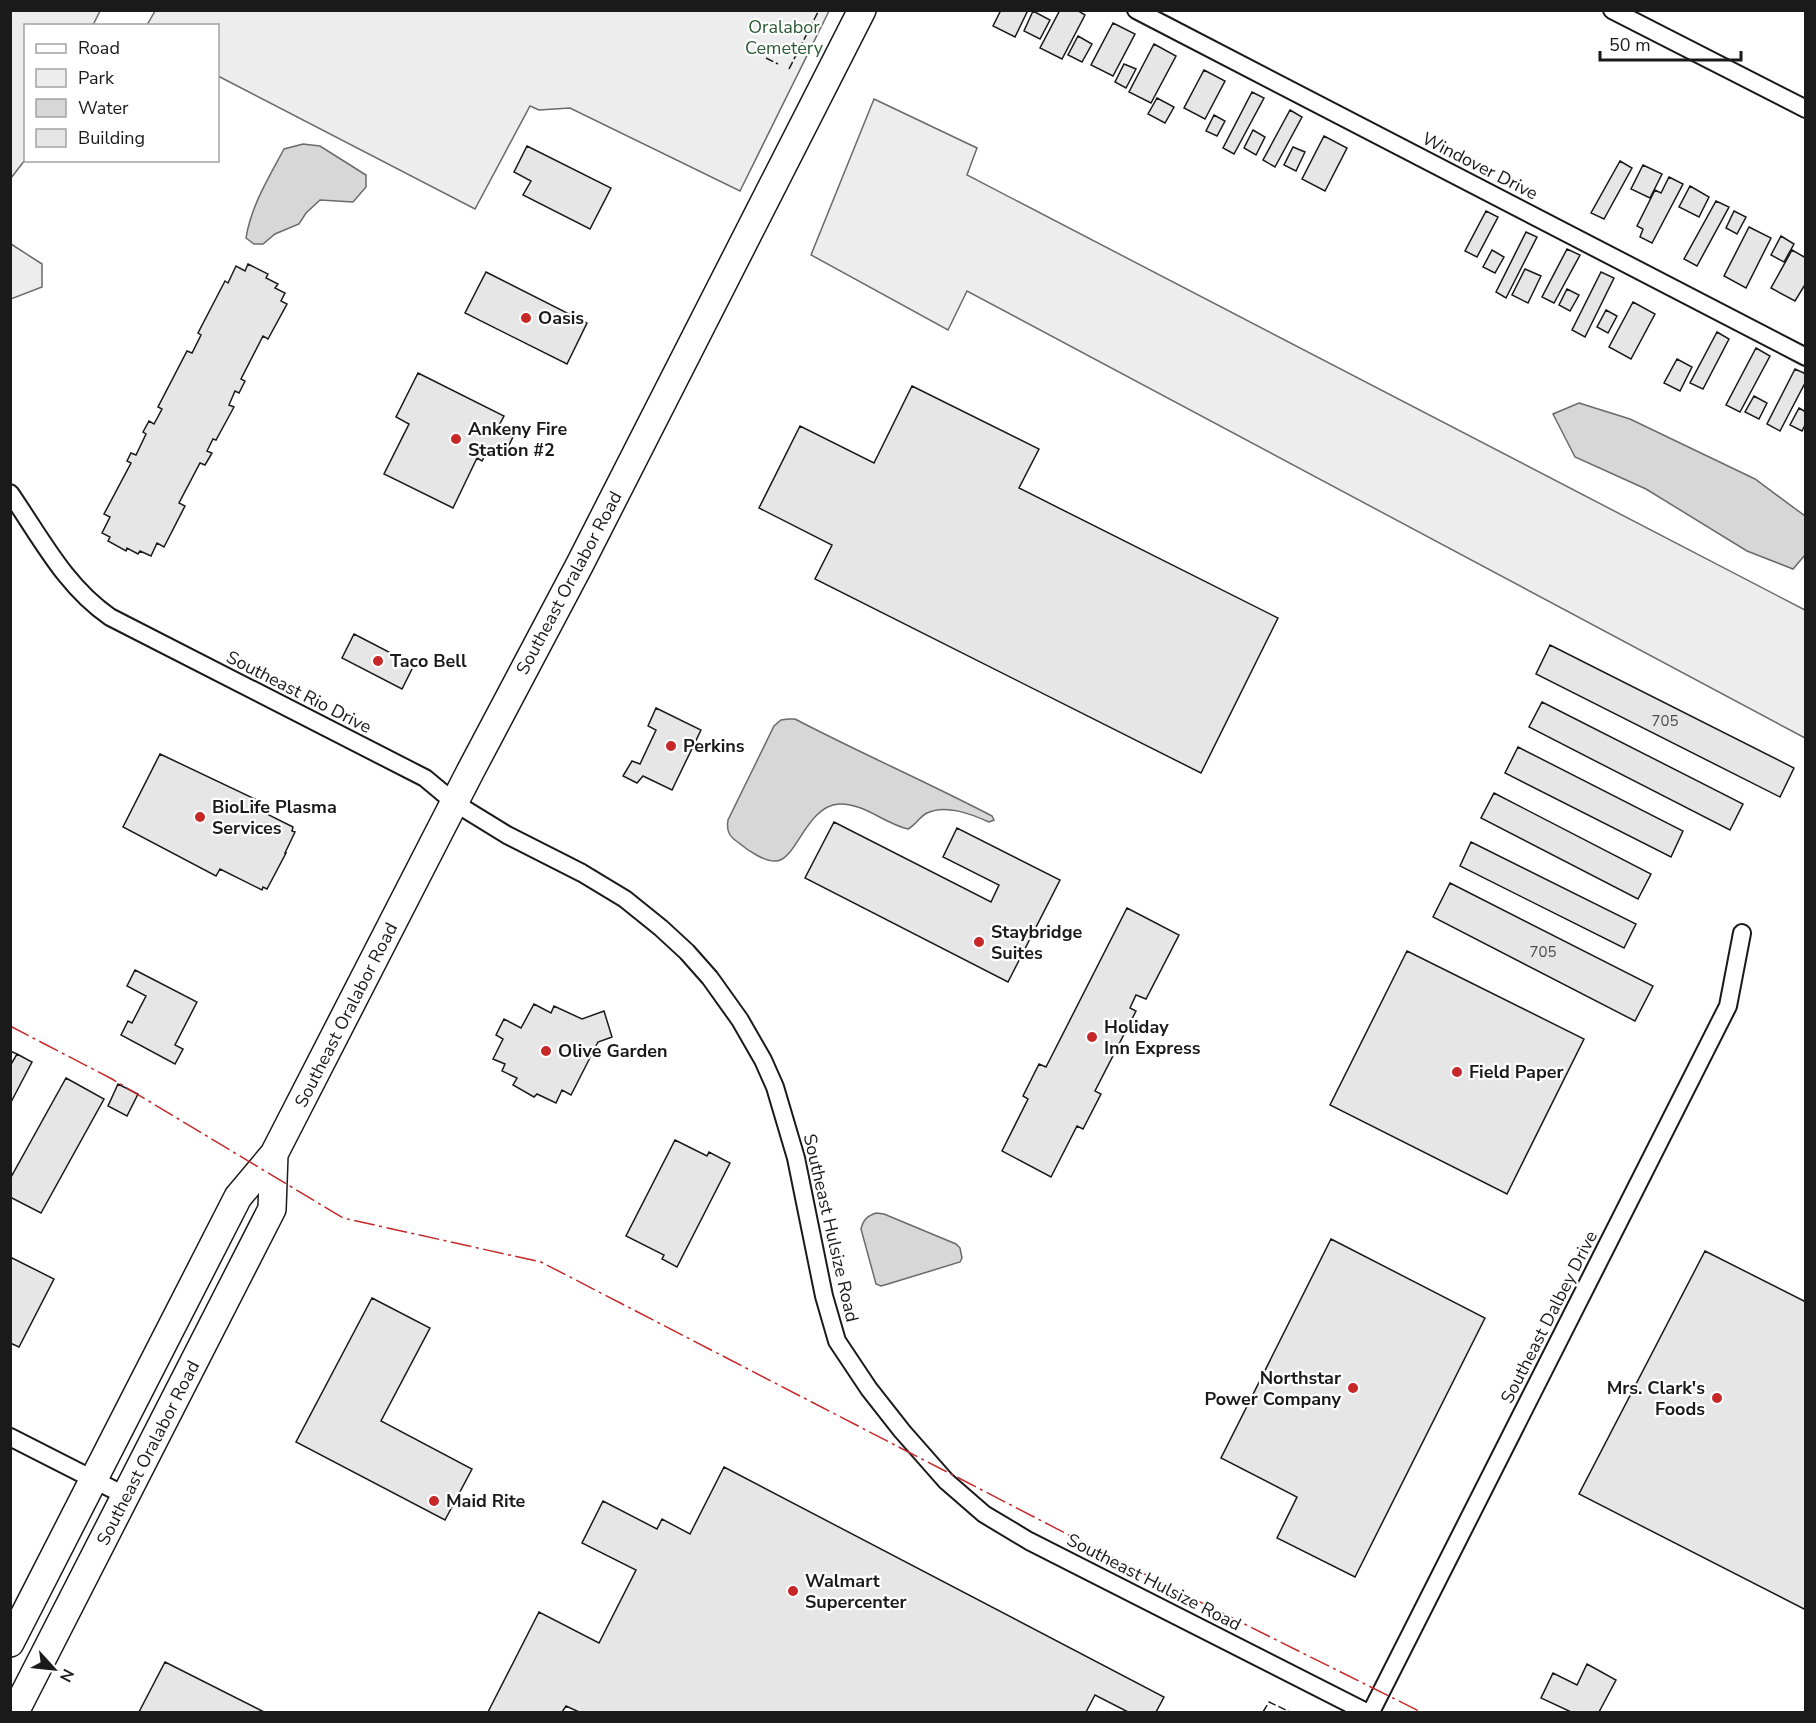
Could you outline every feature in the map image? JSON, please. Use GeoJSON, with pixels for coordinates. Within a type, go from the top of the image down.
{"type":"FeatureCollection","features":[{"type":"Feature","properties":{"kind":"main road","name":"Southeast Oralabor Road"},"geometry":{"type":"LineString","coordinates":[[10,1643],[237,1197],[274,1154],[584,557],[862,10]]}},
{"type":"Feature","properties":{"kind":"main road","name":"Southeast Oralabor Road"},"geometry":{"type":"LineString","coordinates":[[15,1713],[272,1209],[274,1154]]}},
{"type":"Feature","properties":{"kind":"street","name":"Windover Drive"},"geometry":{"type":"LineString","coordinates":[[1136,10],[1806,357]]}},
{"type":"Feature","properties":{"kind":"street"},"geometry":{"type":"LineString","coordinates":[[1612,10],[1806,110]]}},
{"type":"Feature","properties":{"kind":"street","name":"Southeast Rio Drive"},"geometry":{"type":"LineString","coordinates":[[10,493],[71,582],[100,610],[121,623],[425,778],[455,802]]}},
{"type":"Feature","properties":{"kind":"street","name":"Southeast Hulsize Road"},"geometry":{"type":"LineString","coordinates":[[455,802],[507,835],[582,873],[625,899],[687,952],[728,1000],[763,1059],[786,1120],[804,1191],[824,1296],[837,1341],[869,1389],[946,1481],[984,1514],[1029,1541],[1366,1713]]}},
{"type":"Feature","properties":{"kind":"street","name":"Southeast Dalbey Drive"},"geometry":{"type":"LineString","coordinates":[[1371,1713],[1728,1006],[1742,933]]}},
{"type":"Feature","properties":{"kind":"street"},"geometry":{"type":"LineString","coordinates":[[10,1437],[126,1496]]}},
{"type":"Feature","properties":{"kind":"green space"},"geometry":{"type":"Polygon","coordinates":[[[11,10],[100,11],[94,24],[24,24],[24,161],[11,178],[11,10]]]}},
{"type":"Feature","properties":{"kind":"green space","name":"Oralabor Cemetery"},"geometry":{"type":"Polygon","coordinates":[[[155,10],[829,11],[740,191],[570,108],[539,110],[530,106],[475,209],[219,77],[219,24],[148,24],[155,10]]]}},
{"type":"Feature","properties":{"kind":"green space"},"geometry":{"type":"Polygon","coordinates":[[[874,99],[977,148],[967,175],[1805,610],[1805,738],[967,291],[948,330],[811,255],[874,99]]]}},
{"type":"Feature","properties":{"kind":"green space"},"geometry":{"type":"Polygon","coordinates":[[[11,244],[42,264],[42,287],[11,299],[11,244]]]}},
{"type":"Feature","properties":{"kind":"water"},"geometry":{"type":"Polygon","coordinates":[[[303,144],[320,146],[366,175],[366,187],[353,202],[320,200],[306,213],[299,224],[275,234],[263,244],[254,244],[246,238],[248,226],[261,192],[284,149],[303,144]]]}},
{"type":"Feature","properties":{"kind":"water"},"geometry":{"type":"Polygon","coordinates":[[[1579,403],[1630,419],[1755,479],[1805,516],[1805,555],[1793,569],[1747,551],[1646,489],[1575,457],[1553,414],[1579,403]]]}},
{"type":"Feature","properties":{"kind":"water"},"geometry":{"type":"Polygon","coordinates":[[[795,719],[943,791],[992,816],[994,820],[989,822],[966,813],[942,809],[927,813],[908,829],[866,810],[839,804],[828,807],[818,814],[783,859],[772,861],[762,858],[731,836],[728,831],[728,820],[774,726],[781,720],[795,719]]]}},
{"type":"Feature","properties":{"kind":"water"},"geometry":{"type":"Polygon","coordinates":[[[876,1213],[884,1214],[956,1244],[960,1248],[962,1258],[960,1262],[881,1286],[876,1284],[861,1229],[866,1219],[876,1213]]]}},
{"type":"Feature","properties":{"kind":"building"},"geometry":{"type":"Polygon","coordinates":[[[1001,10],[1028,10],[1015,37],[993,26],[1001,10]]]}},
{"type":"Feature","properties":{"kind":"building"},"geometry":{"type":"Polygon","coordinates":[[[1060,10],[1077,10],[1085,15],[1062,59],[1040,48],[1060,10]]]}},
{"type":"Feature","properties":{"kind":"building"},"geometry":{"type":"Polygon","coordinates":[[[1033,11],[1050,20],[1040,39],[1024,31],[1033,11]]]}},
{"type":"Feature","properties":{"kind":"building"},"geometry":{"type":"Polygon","coordinates":[[[1113,23],[1135,34],[1113,76],[1091,65],[1113,23]]]}},
{"type":"Feature","properties":{"kind":"building"},"geometry":{"type":"Polygon","coordinates":[[[1078,36],[1092,44],[1082,62],[1068,55],[1078,36]]]}},
{"type":"Feature","properties":{"kind":"building"},"geometry":{"type":"Polygon","coordinates":[[[1154,44],[1176,56],[1151,103],[1129,92],[1154,44]]]}},
{"type":"Feature","properties":{"kind":"building"},"geometry":{"type":"Polygon","coordinates":[[[1124,64],[1136,69],[1126,88],[1115,82],[1124,64]]]}},
{"type":"Feature","properties":{"kind":"building"},"geometry":{"type":"Polygon","coordinates":[[[1204,70],[1225,81],[1205,119],[1184,108],[1204,70]]]}},
{"type":"Feature","properties":{"kind":"building"},"geometry":{"type":"Polygon","coordinates":[[[1252,92],[1264,98],[1234,154],[1223,148],[1252,92]]]}},
{"type":"Feature","properties":{"kind":"building"},"geometry":{"type":"Polygon","coordinates":[[[1157,98],[1174,107],[1165,123],[1148,114],[1157,98]]]}},
{"type":"Feature","properties":{"kind":"building"},"geometry":{"type":"Polygon","coordinates":[[[1290,110],[1302,117],[1275,167],[1263,160],[1290,110]]]}},
{"type":"Feature","properties":{"kind":"building"},"geometry":{"type":"Polygon","coordinates":[[[1214,115],[1225,121],[1217,136],[1206,131],[1214,115]]]}},
{"type":"Feature","properties":{"kind":"building"},"geometry":{"type":"Polygon","coordinates":[[[1253,130],[1265,137],[1256,155],[1244,148],[1253,130]]]}},
{"type":"Feature","properties":{"kind":"building"},"geometry":{"type":"Polygon","coordinates":[[[1324,136],[1347,148],[1325,191],[1302,179],[1324,136]]]}},
{"type":"Feature","properties":{"kind":"building"},"geometry":{"type":"Polygon","coordinates":[[[527,146],[611,188],[590,229],[523,195],[531,181],[514,172],[527,146]]]}},
{"type":"Feature","properties":{"kind":"building"},"geometry":{"type":"Polygon","coordinates":[[[1293,147],[1305,152],[1296,171],[1284,165],[1293,147]]]}},
{"type":"Feature","properties":{"kind":"building"},"geometry":{"type":"Polygon","coordinates":[[[1620,161],[1632,168],[1604,219],[1591,213],[1620,161]]]}},
{"type":"Feature","properties":{"kind":"building"},"geometry":{"type":"Polygon","coordinates":[[[1643,165],[1662,174],[1650,198],[1631,189],[1643,165]]]}},
{"type":"Feature","properties":{"kind":"building"},"geometry":{"type":"Polygon","coordinates":[[[1669,177],[1683,184],[1652,243],[1640,237],[1643,229],[1637,226],[1655,190],[1661,193],[1669,177]]]}},
{"type":"Feature","properties":{"kind":"building"},"geometry":{"type":"Polygon","coordinates":[[[1690,186],[1709,197],[1699,217],[1679,207],[1690,186]]]}},
{"type":"Feature","properties":{"kind":"building"},"geometry":{"type":"Polygon","coordinates":[[[1716,201],[1729,207],[1697,266],[1684,259],[1716,201]]]}},
{"type":"Feature","properties":{"kind":"building"},"geometry":{"type":"Polygon","coordinates":[[[1486,211],[1498,217],[1477,257],[1465,251],[1486,211]]]}},
{"type":"Feature","properties":{"kind":"building"},"geometry":{"type":"Polygon","coordinates":[[[1734,211],[1746,217],[1737,234],[1726,228],[1734,211]]]}},
{"type":"Feature","properties":{"kind":"building"},"geometry":{"type":"Polygon","coordinates":[[[1749,227],[1771,238],[1746,288],[1724,276],[1749,227]]]}},
{"type":"Feature","properties":{"kind":"building"},"geometry":{"type":"Polygon","coordinates":[[[1526,232],[1537,237],[1506,298],[1496,292],[1526,232]]]}},
{"type":"Feature","properties":{"kind":"building"},"geometry":{"type":"Polygon","coordinates":[[[1781,236],[1794,244],[1784,262],[1771,255],[1781,236]]]}},
{"type":"Feature","properties":{"kind":"building"},"geometry":{"type":"Polygon","coordinates":[[[1567,249],[1580,255],[1554,303],[1542,297],[1567,249]]]}},
{"type":"Feature","properties":{"kind":"building"},"geometry":{"type":"Polygon","coordinates":[[[1492,250],[1504,257],[1495,273],[1483,267],[1492,250]]]}},
{"type":"Feature","properties":{"kind":"building"},"geometry":{"type":"Polygon","coordinates":[[[1792,250],[1806,258],[1806,283],[1795,301],[1771,288],[1792,250]]]}},
{"type":"Feature","properties":{"kind":"building"},"geometry":{"type":"Polygon","coordinates":[[[248,264],[268,274],[266,278],[278,284],[275,288],[285,293],[281,301],[287,304],[268,339],[263,336],[241,379],[245,381],[239,393],[235,391],[229,405],[234,407],[216,440],[213,439],[207,451],[212,453],[205,465],[200,463],[179,503],[185,506],[164,547],[157,543],[151,556],[140,551],[138,554],[127,548],[126,551],[108,541],[110,537],[102,533],[110,517],[104,514],[131,463],[127,461],[131,453],[136,455],[146,434],[143,432],[149,421],[154,424],[162,409],[158,407],[187,351],[192,353],[201,335],[198,333],[225,281],[228,283],[236,266],[245,271],[248,264]]]}},
{"type":"Feature","properties":{"kind":"building"},"geometry":{"type":"Polygon","coordinates":[[[1525,269],[1541,276],[1528,303],[1512,295],[1525,269]]]}},
{"type":"Feature","properties":{"kind":"building","name":"Oasis"},"geometry":{"type":"Polygon","coordinates":[[[486,272],[587,323],[567,364],[465,313],[486,272]]]}},
{"type":"Feature","properties":{"kind":"building"},"geometry":{"type":"Polygon","coordinates":[[[1601,272],[1614,278],[1585,337],[1572,330],[1601,272]]]}},
{"type":"Feature","properties":{"kind":"building"},"geometry":{"type":"Polygon","coordinates":[[[1567,289],[1579,295],[1570,311],[1559,305],[1567,289]]]}},
{"type":"Feature","properties":{"kind":"building"},"geometry":{"type":"Polygon","coordinates":[[[1633,302],[1655,314],[1631,359],[1609,347],[1633,302]]]}},
{"type":"Feature","properties":{"kind":"building"},"geometry":{"type":"Polygon","coordinates":[[[1606,310],[1617,316],[1608,333],[1597,327],[1606,310]]]}},
{"type":"Feature","properties":{"kind":"building"},"geometry":{"type":"Polygon","coordinates":[[[1717,332],[1729,339],[1703,389],[1690,383],[1717,332]]]}},
{"type":"Feature","properties":{"kind":"building"},"geometry":{"type":"Polygon","coordinates":[[[1756,348],[1770,356],[1740,412],[1726,405],[1756,348]]]}},
{"type":"Feature","properties":{"kind":"building"},"geometry":{"type":"Polygon","coordinates":[[[1677,359],[1692,367],[1680,391],[1664,383],[1677,359]]]}},
{"type":"Feature","properties":{"kind":"building"},"geometry":{"type":"Polygon","coordinates":[[[1795,369],[1806,374],[1806,381],[1780,431],[1767,424],[1795,369]]]}},
{"type":"Feature","properties":{"kind":"building","name":"Ankeny Fire Station #2"},"geometry":{"type":"Polygon","coordinates":[[[418,373],[504,416],[497,429],[513,437],[504,455],[489,448],[482,461],[477,458],[453,508],[384,474],[409,424],[396,417],[418,373]]]}},
{"type":"Feature","properties":{"kind":"building"},"geometry":{"type":"Polygon","coordinates":[[[912,386],[1039,449],[1019,488],[1278,618],[1201,773],[815,579],[832,545],[759,508],[800,426],[874,463],[912,386]]]}},
{"type":"Feature","properties":{"kind":"building"},"geometry":{"type":"Polygon","coordinates":[[[1754,396],[1767,403],[1759,419],[1745,412],[1754,396]]]}},
{"type":"Feature","properties":{"kind":"building"},"geometry":{"type":"Polygon","coordinates":[[[1799,408],[1806,412],[1806,423],[1802,431],[1790,425],[1799,408]]]}},
{"type":"Feature","properties":{"kind":"building","name":"Taco Bell"},"geometry":{"type":"Polygon","coordinates":[[[354,634],[414,665],[402,689],[342,658],[354,634]]]}},
{"type":"Feature","properties":{"kind":"building"},"geometry":{"type":"Polygon","coordinates":[[[1550,645],[1794,768],[1780,797],[1536,674],[1550,645]]]}},
{"type":"Feature","properties":{"kind":"building"},"geometry":{"type":"Polygon","coordinates":[[[1542,702],[1743,804],[1730,830],[1529,727],[1542,702]]]}},
{"type":"Feature","properties":{"kind":"building","name":"Perkins"},"geometry":{"type":"Polygon","coordinates":[[[656,708],[701,730],[672,790],[643,776],[637,783],[623,776],[632,761],[640,764],[656,730],[648,726],[656,708]]]}},
{"type":"Feature","properties":{"kind":"building"},"geometry":{"type":"Polygon","coordinates":[[[1518,747],[1683,831],[1671,857],[1505,773],[1518,747]]]}},
{"type":"Feature","properties":{"kind":"building","name":"BioLife Plasma Services"},"geometry":{"type":"Polygon","coordinates":[[[160,754],[255,799],[251,806],[293,827],[292,831],[295,832],[267,889],[263,887],[262,890],[220,869],[216,876],[123,827],[160,754]]]}},
{"type":"Feature","properties":{"kind":"building"},"geometry":{"type":"Polygon","coordinates":[[[1494,793],[1651,874],[1638,899],[1481,818],[1494,793]]]}},
{"type":"Feature","properties":{"kind":"building","name":"Staybridge Suites"},"geometry":{"type":"Polygon","coordinates":[[[834,822],[991,902],[999,885],[943,857],[957,828],[1060,880],[1008,982],[805,878],[834,822]]]}},
{"type":"Feature","properties":{"kind":"building"},"geometry":{"type":"Polygon","coordinates":[[[1471,842],[1636,924],[1624,948],[1460,866],[1471,842]]]}},
{"type":"Feature","properties":{"kind":"building"},"geometry":{"type":"Polygon","coordinates":[[[1450,883],[1653,986],[1635,1021],[1433,917],[1450,883]]]}},
{"type":"Feature","properties":{"kind":"building","name":"Holiday Inn Express"},"geometry":{"type":"Polygon","coordinates":[[[1127,908],[1179,935],[1146,999],[1136,995],[1130,1008],[1136,1011],[1095,1091],[1101,1094],[1083,1129],[1077,1126],[1051,1177],[1002,1151],[1028,1099],[1023,1096],[1039,1064],[1046,1067],[1127,908]]]}},
{"type":"Feature","properties":{"kind":"building","name":"Field Paper"},"geometry":{"type":"Polygon","coordinates":[[[1407,951],[1584,1039],[1507,1194],[1330,1105],[1407,951]]]}},
{"type":"Feature","properties":{"kind":"building"},"geometry":{"type":"Polygon","coordinates":[[[135,970],[197,1002],[175,1045],[183,1049],[175,1064],[121,1035],[128,1021],[132,1023],[146,996],[127,986],[135,970]]]}},
{"type":"Feature","properties":{"kind":"building","name":"Olive Garden"},"geometry":{"type":"Polygon","coordinates":[[[534,1004],[551,1013],[554,1006],[582,1019],[604,1011],[612,1037],[598,1042],[571,1095],[562,1090],[556,1103],[537,1094],[534,1097],[513,1085],[517,1078],[502,1071],[505,1064],[493,1059],[503,1039],[496,1035],[504,1019],[521,1028],[534,1004]]]}},
{"type":"Feature","properties":{"kind":"building"},"geometry":{"type":"Polygon","coordinates":[[[17,1054],[32,1062],[10,1104],[10,1066],[17,1054]]]}},
{"type":"Feature","properties":{"kind":"building"},"geometry":{"type":"Polygon","coordinates":[[[66,1078],[104,1099],[41,1213],[10,1197],[10,1179],[66,1078]]]}},
{"type":"Feature","properties":{"kind":"building"},"geometry":{"type":"Polygon","coordinates":[[[118,1084],[138,1094],[127,1116],[108,1106],[118,1084]]]}},
{"type":"Feature","properties":{"kind":"building"},"geometry":{"type":"Polygon","coordinates":[[[675,1140],[707,1156],[709,1152],[730,1163],[677,1267],[662,1259],[664,1255],[626,1236],[675,1140]]]}},
{"type":"Feature","properties":{"kind":"building","name":"Northstar Power Company"},"geometry":{"type":"Polygon","coordinates":[[[1331,1239],[1485,1318],[1355,1577],[1277,1538],[1297,1497],[1221,1458],[1331,1239]]]}},
{"type":"Feature","properties":{"kind":"building","name":"Mrs. Clark's Foods"},"geometry":{"type":"Polygon","coordinates":[[[1705,1251],[1806,1302],[1806,1610],[1579,1494],[1705,1251]]]}},
{"type":"Feature","properties":{"kind":"building"},"geometry":{"type":"Polygon","coordinates":[[[10,1257],[54,1279],[19,1347],[10,1343],[10,1257]]]}},
{"type":"Feature","properties":{"kind":"building"},"geometry":{"type":"Polygon","coordinates":[[[372,1298],[430,1328],[381,1421],[472,1469],[445,1520],[296,1442],[372,1298]]]}},
{"type":"Feature","properties":{"kind":"building","name":"Walmart Supercenter"},"geometry":{"type":"Polygon","coordinates":[[[724,1467],[1164,1697],[1156,1712],[1128,1712],[1095,1695],[1086,1712],[579,1712],[566,1706],[562,1712],[488,1712],[539,1612],[599,1643],[636,1570],[582,1543],[603,1501],[657,1529],[662,1519],[690,1534],[724,1467]]]}},
{"type":"Feature","properties":{"kind":"building"},"geometry":{"type":"Polygon","coordinates":[[[165,1662],[264,1712],[139,1712],[165,1662]]]}},
{"type":"Feature","properties":{"kind":"building"},"geometry":{"type":"Polygon","coordinates":[[[1587,1664],[1616,1680],[1599,1712],[1571,1712],[1541,1698],[1553,1673],[1577,1685],[1587,1664]]]}},
{"type":"Feature","properties":{"kind":"fence"},"geometry":{"type":"LineString","coordinates":[[789,69],[819,10]]}},
{"type":"Feature","properties":{"kind":"fence"},"geometry":{"type":"LineString","coordinates":[[766,58],[778,64]]}},
{"type":"Feature","properties":{"kind":"fence"},"geometry":{"type":"LineString","coordinates":[[10,1051],[17,1054]]}},
{"type":"Feature","properties":{"kind":"fence"},"geometry":{"type":"LineString","coordinates":[[1263,1712],[1269,1702],[1290,1712]]}},
{"type":"Feature","properties":{"kind":"power"},"geometry":{"type":"LineString","coordinates":[[10,1026],[112,1079],[343,1218],[541,1262],[1152,1578],[1421,1712]]}},
{"type":"Feature","properties":{"kind":"place","name":"Oasis"},"geometry":{"type":"Point","coordinates":[526,318]}},
{"type":"Feature","properties":{"kind":"place","name":"Ankeny Fire Station #2"},"geometry":{"type":"Point","coordinates":[456,439]}},
{"type":"Feature","properties":{"kind":"place","name":"Taco Bell"},"geometry":{"type":"Point","coordinates":[378,661]}},
{"type":"Feature","properties":{"kind":"place","name":"Perkins"},"geometry":{"type":"Point","coordinates":[671,746]}},
{"type":"Feature","properties":{"kind":"place","name":"BioLife Plasma Services"},"geometry":{"type":"Point","coordinates":[200,817]}},
{"type":"Feature","properties":{"kind":"place","name":"Staybridge Suites"},"geometry":{"type":"Point","coordinates":[979,942]}},
{"type":"Feature","properties":{"kind":"place","name":"Holiday Inn Express"},"geometry":{"type":"Point","coordinates":[1092,1037]}},
{"type":"Feature","properties":{"kind":"place","name":"Olive Garden"},"geometry":{"type":"Point","coordinates":[546,1051]}},
{"type":"Feature","properties":{"kind":"place","name":"Field Paper"},"geometry":{"type":"Point","coordinates":[1457,1072]}},
{"type":"Feature","properties":{"kind":"place","name":"Northstar Power Company"},"geometry":{"type":"Point","coordinates":[1353,1388]}},
{"type":"Feature","properties":{"kind":"place","name":"Mrs. Clark's Foods"},"geometry":{"type":"Point","coordinates":[1717,1398]}},
{"type":"Feature","properties":{"kind":"place","name":"Maid Rite"},"geometry":{"type":"Point","coordinates":[434,1501]}},
{"type":"Feature","properties":{"kind":"place","name":"Walmart Supercenter"},"geometry":{"type":"Point","coordinates":[793,1591]}}]}
